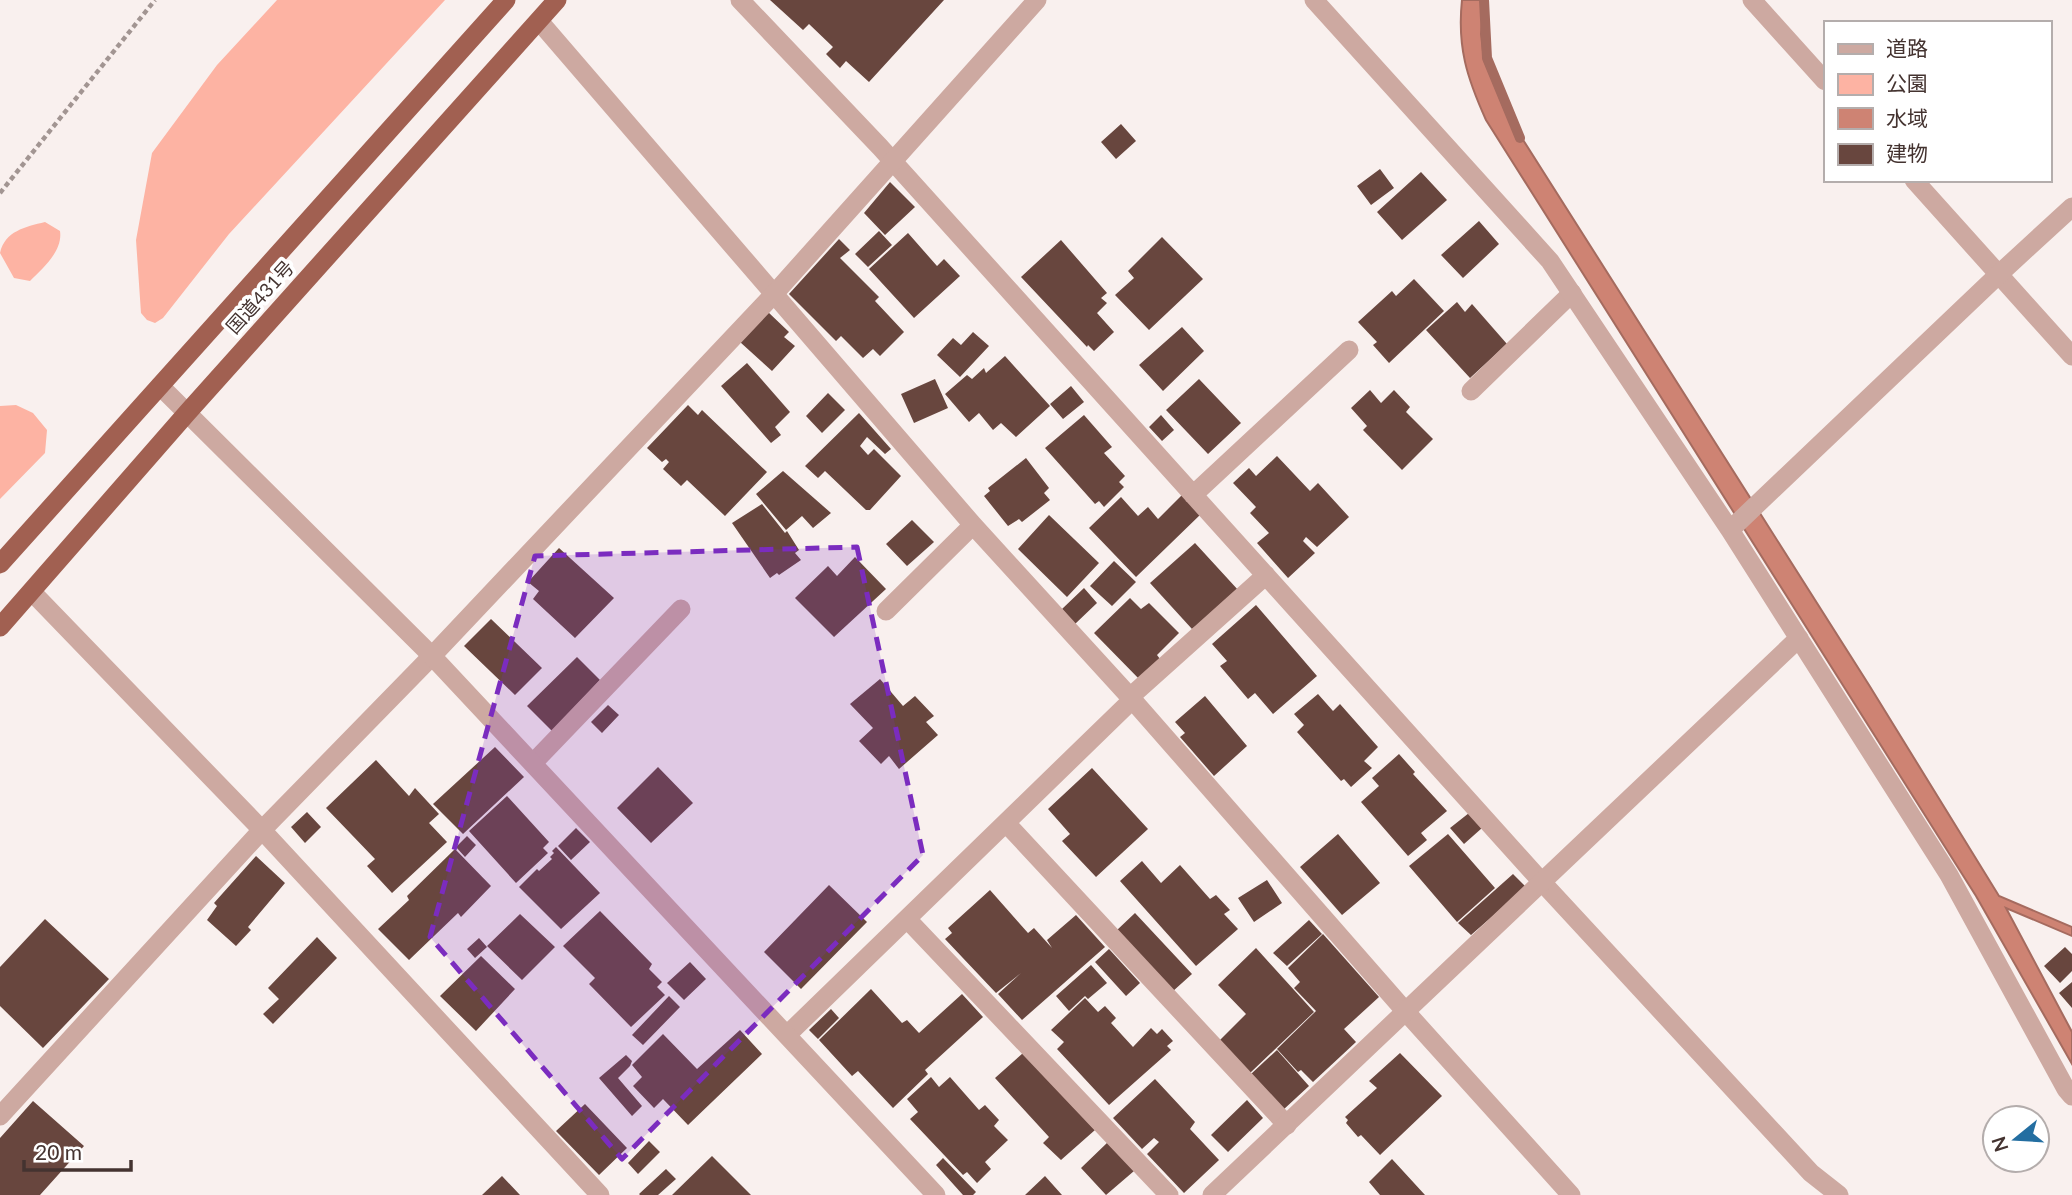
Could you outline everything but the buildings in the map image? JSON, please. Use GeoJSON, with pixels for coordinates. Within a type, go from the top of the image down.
{"type":"FeatureCollection","features":[{"type":"Feature","properties":{"kind":"highway","name":"国道431号"},"geometry":{"type":"LineString","coordinates":[[0,564],[506,0]]}},
{"type":"Feature","properties":{"kind":"highway","name":"国道431号"},"geometry":{"type":"LineString","coordinates":[[0,627],[187,413],[557,0]]}},
{"type":"Feature","properties":{"kind":"street"},"geometry":{"type":"LineString","coordinates":[[740,0],[893,162],[1541,881],[1811,1172],[1839,1195]]}},
{"type":"Feature","properties":{"kind":"street"},"geometry":{"type":"LineString","coordinates":[[0,1116],[262,830],[432,656],[774,294],[1037,0]]}},
{"type":"Feature","properties":{"kind":"street"},"geometry":{"type":"LineString","coordinates":[[1314,0],[1550,261],[1735,525],[1799,638],[1949,875],[2072,1096]]}},
{"type":"Feature","properties":{"kind":"street"},"geometry":{"type":"LineString","coordinates":[[1752,0],[1824,80]]}},
{"type":"Feature","properties":{"kind":"street"},"geometry":{"type":"LineString","coordinates":[[539,20],[973,525],[1131,698],[1406,1012],[1571,1195]]}},
{"type":"Feature","properties":{"kind":"street"},"geometry":{"type":"LineString","coordinates":[[1916,182],[2072,356]]}},
{"type":"Feature","properties":{"kind":"street"},"geometry":{"type":"LineString","coordinates":[[1735,525],[2072,207]]}},
{"type":"Feature","properties":{"kind":"street"},"geometry":{"type":"LineString","coordinates":[[1471,391],[1572,293]]}},
{"type":"Feature","properties":{"kind":"street"},"geometry":{"type":"LineString","coordinates":[[1193,495],[1349,350]]}},
{"type":"Feature","properties":{"kind":"street"},"geometry":{"type":"LineString","coordinates":[[159,386],[432,656],[936,1195]]}},
{"type":"Feature","properties":{"kind":"street"},"geometry":{"type":"LineString","coordinates":[[886,611],[973,525]]}},
{"type":"Feature","properties":{"kind":"street"},"geometry":{"type":"LineString","coordinates":[[787,1035],[1131,698],[1266,575]]}},
{"type":"Feature","properties":{"kind":"street"},"geometry":{"type":"LineString","coordinates":[[32,592],[262,830],[600,1195]]}},
{"type":"Feature","properties":{"kind":"street"},"geometry":{"type":"LineString","coordinates":[[533,762],[681,609]]}},
{"type":"Feature","properties":{"kind":"street"},"geometry":{"type":"LineString","coordinates":[[1212,1195],[1799,638]]}},
{"type":"Feature","properties":{"kind":"street"},"geometry":{"type":"LineString","coordinates":[[1006,823],[1287,1125]]}},
{"type":"Feature","properties":{"kind":"street"},"geometry":{"type":"LineString","coordinates":[[907,919],[1169,1195]]}},
{"type":"Feature","properties":{"kind":"path"},"geometry":{"type":"LineString","coordinates":[[0,193],[155,0]]}},
{"type":"Feature","properties":{"kind":"highlighted area"},"geometry":{"type":"Polygon","coordinates":[[[857,547],[923,855],[622,1159],[430,937],[535,556],[857,547]]]}},
{"type":"Feature","properties":{"kind":"green space"},"geometry":{"type":"Polygon","coordinates":[[[277,0],[445,0],[229,234],[163,318],[155,323],[147,320],[141,313],[136,240],[152,153],[217,65],[277,0]]]}},
{"type":"Feature","properties":{"kind":"green space"},"geometry":{"type":"Polygon","coordinates":[[[45,222],[60,231],[55,252],[30,281],[14,278],[0,253],[6,240],[17,231],[45,222]]]}},
{"type":"Feature","properties":{"kind":"green space"},"geometry":{"type":"Polygon","coordinates":[[[16,405],[33,413],[47,430],[45,453],[0,499],[0,406],[16,405]]]}},
{"type":"Feature","properties":{"kind":"water"},"geometry":{"type":"Polygon","coordinates":[[[1462,0],[1484,0],[1481,34],[1484,60],[1506,113],[1869,685],[1999,896],[2072,927],[2072,936],[2006,908],[2072,1032],[2072,1064],[1976,896],[1486,120],[1462,48],[1462,0]]]}},
{"type":"Feature","properties":{"kind":"waterway"},"geometry":{"type":"LineString","coordinates":[[1484,0],[1487,58],[1520,138]]}}]}
